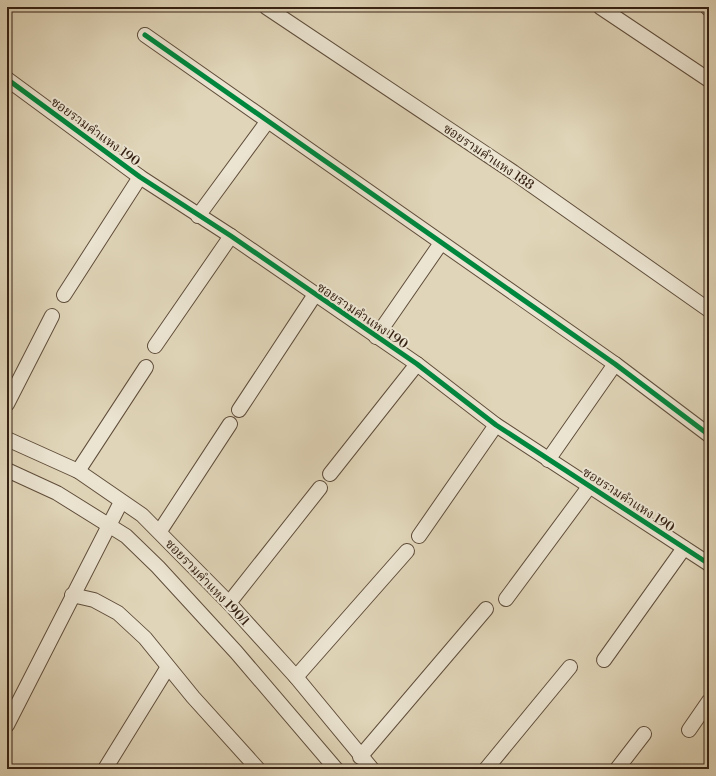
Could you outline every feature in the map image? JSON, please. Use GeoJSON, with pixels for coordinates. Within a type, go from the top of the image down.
{"type":"FeatureCollection","features":[{"type":"Feature","properties":{"kind":"street","name":"ซอยรามคำแหง 188"},"geometry":{"type":"LineString","coordinates":[[266,7],[513,172],[709,310]]}},
{"type":"Feature","properties":{"kind":"street"},"geometry":{"type":"LineString","coordinates":[[600,7],[709,80]]}},
{"type":"Feature","properties":{"kind":"street"},"geometry":{"type":"LineString","coordinates":[[145,35],[267,122],[615,364],[709,435]]}},
{"type":"Feature","properties":{"kind":"street","name":"ซอยรามคำแหง 190"},"geometry":{"type":"LineString","coordinates":[[7,79],[140,177],[231,236],[314,296],[417,364],[496,425],[709,564]]}},
{"type":"Feature","properties":{"kind":"street"},"geometry":{"type":"LineString","coordinates":[[198,216],[267,122]]}},
{"type":"Feature","properties":{"kind":"street"},"geometry":{"type":"LineString","coordinates":[[64,295],[140,177]]}},
{"type":"Feature","properties":{"kind":"street"},"geometry":{"type":"LineString","coordinates":[[155,346],[231,236]]}},
{"type":"Feature","properties":{"kind":"street"},"geometry":{"type":"LineString","coordinates":[[376,337],[441,243]]}},
{"type":"Feature","properties":{"kind":"street"},"geometry":{"type":"LineString","coordinates":[[239,410],[314,296]]}},
{"type":"Feature","properties":{"kind":"street"},"geometry":{"type":"LineString","coordinates":[[7,404],[52,316]]}},
{"type":"Feature","properties":{"kind":"street"},"geometry":{"type":"LineString","coordinates":[[330,474],[417,364]]}},
{"type":"Feature","properties":{"kind":"street"},"geometry":{"type":"LineString","coordinates":[[548,460],[615,364]]}},
{"type":"Feature","properties":{"kind":"street"},"geometry":{"type":"LineString","coordinates":[[78,471],[146,367]]}},
{"type":"Feature","properties":{"kind":"street"},"geometry":{"type":"LineString","coordinates":[[160,531],[230,424]]}},
{"type":"Feature","properties":{"kind":"street"},"geometry":{"type":"LineString","coordinates":[[419,536],[496,425]]}},
{"type":"Feature","properties":{"kind":"street","name":"ซอยรามคำแหง 190/1"},"geometry":{"type":"LineString","coordinates":[[7,439],[78,471],[142,515],[160,531],[230,603],[296,677],[360,757],[372,769]]}},
{"type":"Feature","properties":{"kind":"street","name":"ซอยรามคำแหง 190/1"},"geometry":{"type":"LineString","coordinates":[[7,470],[57,493],[126,536],[158,567],[236,652],[336,769]]}},
{"type":"Feature","properties":{"kind":"street"},"geometry":{"type":"LineString","coordinates":[[506,599],[589,487]]}},
{"type":"Feature","properties":{"kind":"street"},"geometry":{"type":"LineString","coordinates":[[230,603],[320,488]]}},
{"type":"Feature","properties":{"kind":"street"},"geometry":{"type":"LineString","coordinates":[[7,725],[72,595],[121,502]]}},
{"type":"Feature","properties":{"kind":"street"},"geometry":{"type":"LineString","coordinates":[[604,660],[684,548]]}},
{"type":"Feature","properties":{"kind":"street"},"geometry":{"type":"LineString","coordinates":[[296,677],[407,551]]}},
{"type":"Feature","properties":{"kind":"street"},"geometry":{"type":"LineString","coordinates":[[72,595],[94,600],[118,613],[145,638],[251,766]]}},
{"type":"Feature","properties":{"kind":"street"},"geometry":{"type":"LineString","coordinates":[[360,757],[486,609]]}},
{"type":"Feature","properties":{"kind":"street"},"geometry":{"type":"LineString","coordinates":[[105,769],[168,667]]}},
{"type":"Feature","properties":{"kind":"street"},"geometry":{"type":"LineString","coordinates":[[486,769],[570,667]]}},
{"type":"Feature","properties":{"kind":"street"},"geometry":{"type":"LineString","coordinates":[[689,730],[709,701]]}},
{"type":"Feature","properties":{"kind":"street"},"geometry":{"type":"LineString","coordinates":[[617,769],[644,734]]}},
{"type":"Feature","properties":{"kind":"cycle path"},"geometry":{"type":"LineString","coordinates":[[145,35],[615,364],[709,435]]}},
{"type":"Feature","properties":{"kind":"cycle path"},"geometry":{"type":"LineString","coordinates":[[7,79],[140,177],[231,236],[417,364],[496,425],[709,564]]}}]}
